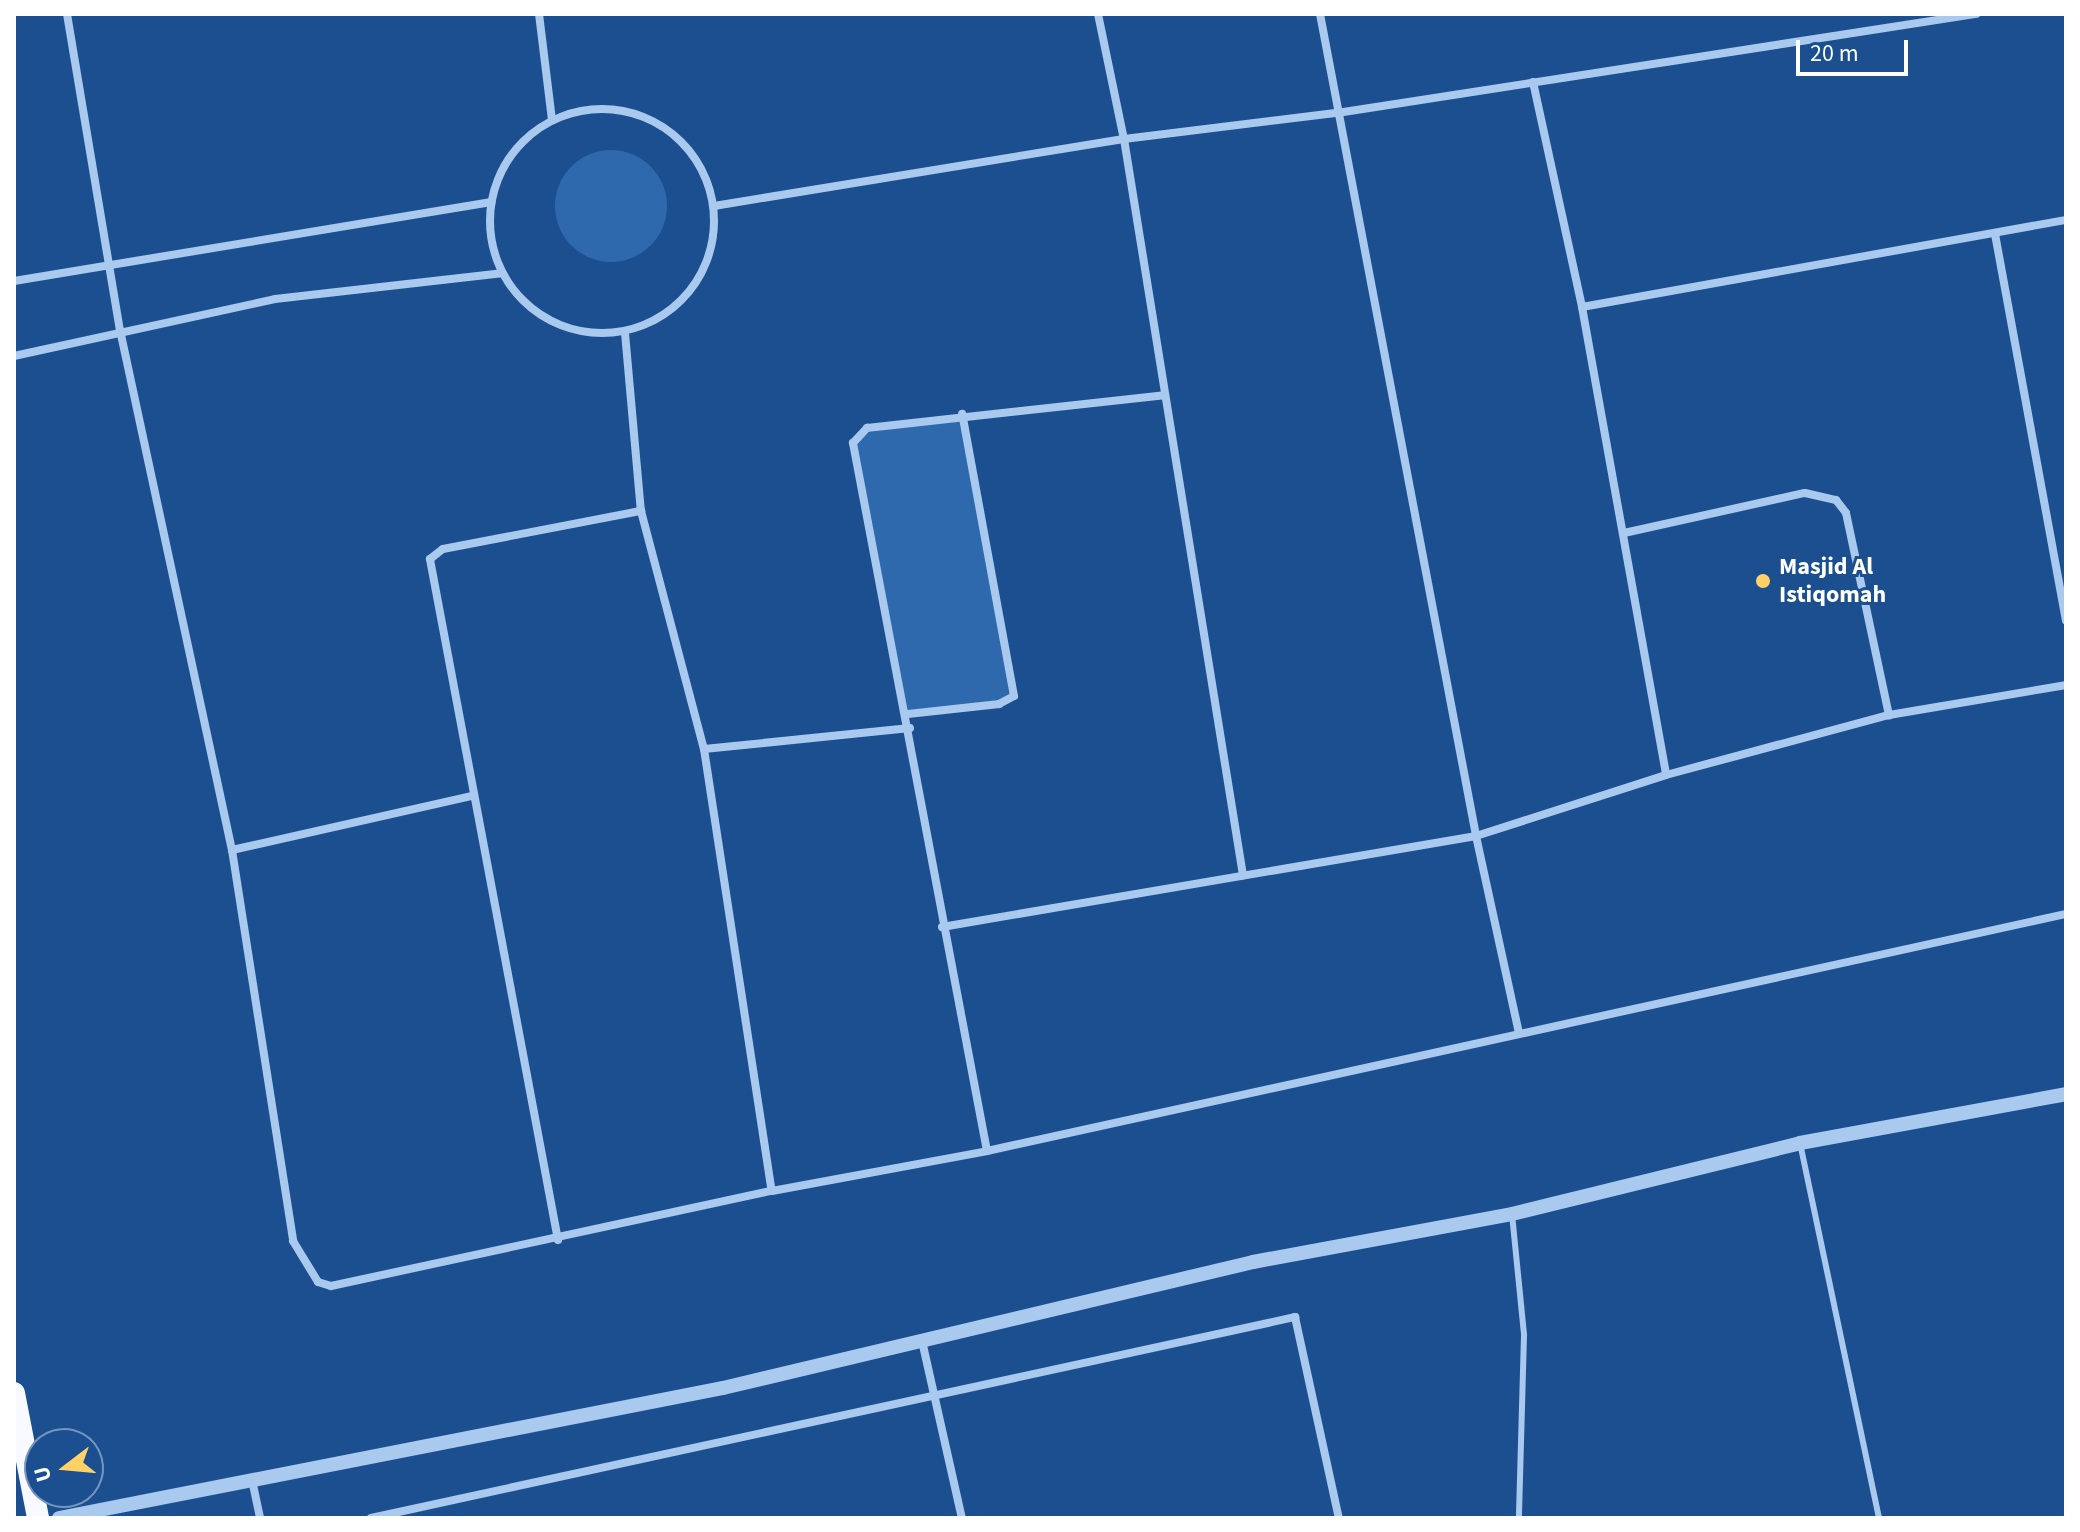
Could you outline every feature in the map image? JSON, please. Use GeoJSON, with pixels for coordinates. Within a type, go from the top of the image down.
{"type":"FeatureCollection","features":[{"type":"Feature","properties":{"kind":"highway"},"geometry":{"type":"LineString","coordinates":[[14,1393],[38,1518]]}},
{"type":"Feature","properties":{"kind":"street"},"geometry":{"type":"LineString","coordinates":[[67,14],[120,330],[232,850],[293,1241],[306,1270],[331,1286],[558,1240],[772,1191],[987,1151],[2066,914]]}},
{"type":"Feature","properties":{"kind":"street"},"geometry":{"type":"LineString","coordinates":[[539,14],[552,120]]}},
{"type":"Feature","properties":{"kind":"street"},"geometry":{"type":"LineString","coordinates":[[1098,14],[1124,139],[1243,875]]}},
{"type":"Feature","properties":{"kind":"street"},"geometry":{"type":"LineString","coordinates":[[1320,14],[1476,836],[1519,1033]]}},
{"type":"Feature","properties":{"kind":"street"},"geometry":{"type":"LineString","coordinates":[[714,206],[1124,139],[1337,113],[1976,14]]}},
{"type":"Feature","properties":{"kind":"street"},"geometry":{"type":"LineString","coordinates":[[1533,82],[1582,307],[1666,775]]}},
{"type":"Feature","properties":{"kind":"street"},"geometry":{"type":"LineString","coordinates":[[585,110],[621,110],[654,121],[683,143],[697,162],[714,206],[712,248],[695,287],[664,316],[625,333],[589,334],[554,323],[524,302],[502,273],[491,238],[492,202],[503,169],[523,141],[552,120],[585,110]]}},
{"type":"Feature","properties":{"kind":"street"},"geometry":{"type":"LineString","coordinates":[[14,281],[492,202]]}},
{"type":"Feature","properties":{"kind":"street"},"geometry":{"type":"LineString","coordinates":[[1582,307],[2066,220]]}},
{"type":"Feature","properties":{"kind":"street"},"geometry":{"type":"LineString","coordinates":[[1995,234],[2066,621]]}},
{"type":"Feature","properties":{"kind":"street"},"geometry":{"type":"LineString","coordinates":[[14,356],[120,330],[275,299],[502,273]]}},
{"type":"Feature","properties":{"kind":"street"},"geometry":{"type":"LineString","coordinates":[[625,333],[641,511],[704,749],[772,1191]]}},
{"type":"Feature","properties":{"kind":"street"},"geometry":{"type":"LineString","coordinates":[[987,1151],[942,927],[908,714],[853,443],[867,428],[962,414],[1164,395]]}},
{"type":"Feature","properties":{"kind":"street"},"geometry":{"type":"LineString","coordinates":[[908,714],[999,704],[1014,696],[962,414]]}},
{"type":"Feature","properties":{"kind":"street"},"geometry":{"type":"LineString","coordinates":[[1624,533],[1805,493],[1836,500],[1846,513],[1889,715]]}},
{"type":"Feature","properties":{"kind":"street"},"geometry":{"type":"LineString","coordinates":[[558,1240],[471,796],[430,567],[433,554],[641,511]]}},
{"type":"Feature","properties":{"kind":"street"},"geometry":{"type":"LineString","coordinates":[[942,927],[1476,836],[1666,775],[1889,715],[2066,685]]}},
{"type":"Feature","properties":{"kind":"street"},"geometry":{"type":"LineString","coordinates":[[704,749],[910,728]]}},
{"type":"Feature","properties":{"kind":"street"},"geometry":{"type":"LineString","coordinates":[[232,850],[471,796]]}},
{"type":"Feature","properties":{"kind":"street"},"geometry":{"type":"LineString","coordinates":[[59,1518],[723,1388],[1253,1262],[1512,1214],[1800,1143],[2066,1094]]}},
{"type":"Feature","properties":{"kind":"street"},"geometry":{"type":"LineString","coordinates":[[371,1518],[1295,1317],[1339,1518]]}},
{"type":"Feature","properties":{"kind":"street"},"geometry":{"type":"LineString","coordinates":[[922,1341],[962,1518]]}},
{"type":"Feature","properties":{"kind":"street"},"geometry":{"type":"LineString","coordinates":[[252,1480],[260,1518]]}},
{"type":"Feature","properties":{"kind":"lane"},"geometry":{"type":"LineString","coordinates":[[1800,1143],[1879,1518]]}},
{"type":"Feature","properties":{"kind":"lane"},"geometry":{"type":"LineString","coordinates":[[1512,1214],[1524,1335],[1519,1518]]}},
{"type":"Feature","properties":{"kind":"shaded area"},"geometry":{"type":"Polygon","coordinates":[[[611,150],[633,154],[651,166],[663,184],[667,206],[663,228],[651,246],[633,258],[611,262],[589,258],[571,246],[559,228],[555,206],[559,184],[571,166],[589,154],[611,150]]]}},
{"type":"Feature","properties":{"kind":"shaded area"},"geometry":{"type":"Polygon","coordinates":[[[962,416],[1012,698],[905,716],[856,435],[962,416]]]}},
{"type":"Feature","properties":{"kind":"place","name":"Masjid Al Istiqomah"},"geometry":{"type":"Point","coordinates":[1763,581]}}]}
